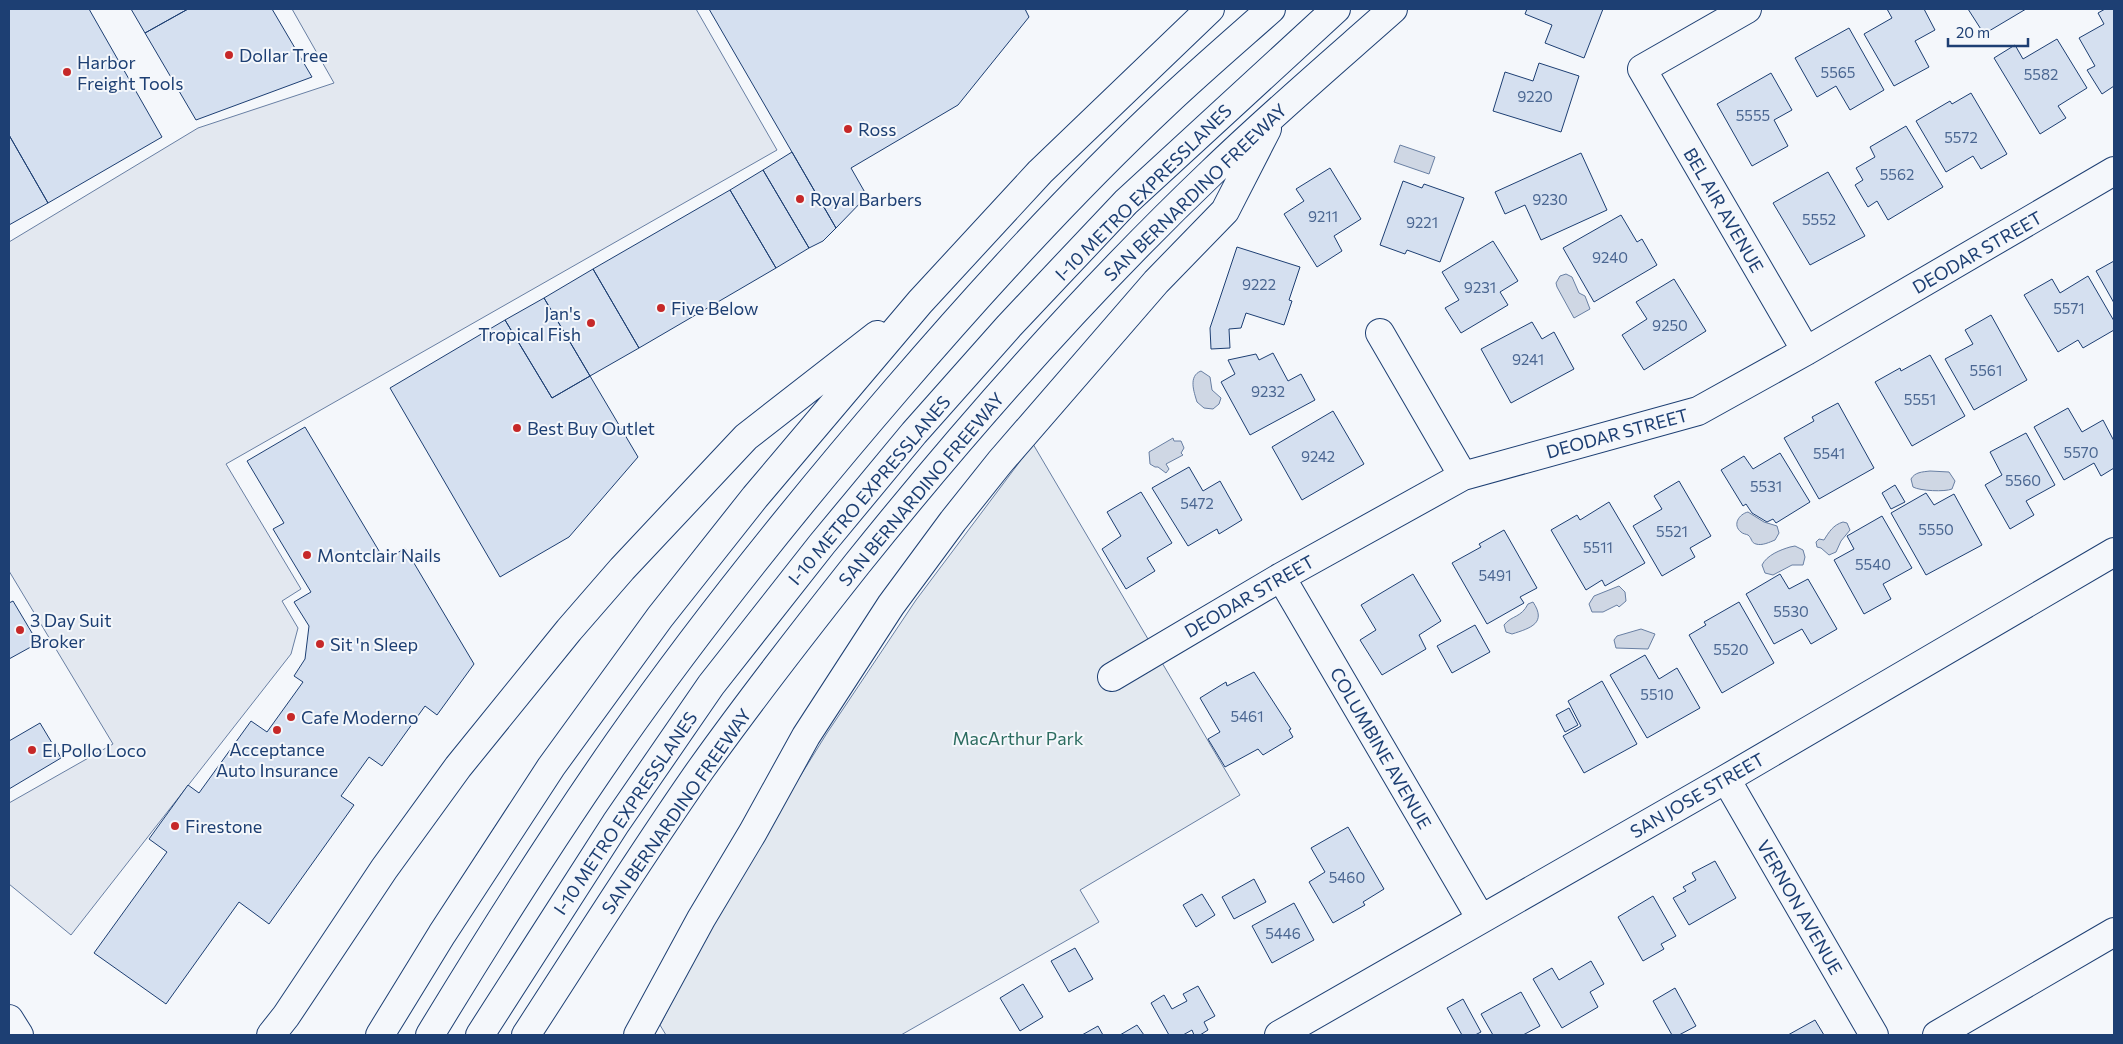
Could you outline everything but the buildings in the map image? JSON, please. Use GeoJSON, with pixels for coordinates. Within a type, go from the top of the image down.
{"type":"FeatureCollection","features":[{"type":"Feature","properties":{"kind":"main road"},"geometry":{"type":"LineString","coordinates":[[380,1035],[442,934],[551,767],[660,616],[755,497],[920,302],[1040,172],[1210,9]]}},
{"type":"Feature","properties":{"kind":"main road"},"geometry":{"type":"LineString","coordinates":[[430,1035],[526,881],[619,742],[718,607],[825,472],[937,343],[1046,223],[1165,104],[1271,9]]}},
{"type":"Feature","properties":{"kind":"main road","name":"I-10 METRO EXPRESSLANES"},"geometry":{"type":"LineString","coordinates":[[480,1035],[616,823],[711,685],[822,544],[914,433],[1009,326],[1126,202],[1336,9]]}},
{"type":"Feature","properties":{"kind":"main road","name":"SAN BERNARDINO FREEWAY"},"geometry":{"type":"LineString","coordinates":[[526,1035],[701,769],[804,631],[922,484],[1042,346],[1137,246],[1276,112],[1393,9]]}},
{"type":"Feature","properties":{"kind":"main road","name":"BEL AIR AVENUE"},"geometry":{"type":"LineString","coordinates":[[1747,9],[1642,69],[1806,351]]}},
{"type":"Feature","properties":{"kind":"main road"},"geometry":{"type":"LineString","coordinates":[[638,1035],[701,919],[753,832],[806,736],[891,604],[953,521],[1051,402],[1156,282],[1225,211],[1276,112]]}},
{"type":"Feature","properties":{"kind":"main road","name":"DEODAR STREET"},"geometry":{"type":"LineString","coordinates":[[1112,678],[1281,577],[1463,476],[1698,411],[1806,351],[2114,171]]}},
{"type":"Feature","properties":{"kind":"main road"},"geometry":{"type":"LineString","coordinates":[[271,1035],[286,1016],[384,869],[458,767],[519,690],[610,583],[746,437],[920,302]]}},
{"type":"Feature","properties":{"kind":"main road"},"geometry":{"type":"LineString","coordinates":[[1380,333],[1463,476]]}},
{"type":"Feature","properties":{"kind":"main road","name":"SAN JOSE STREET"},"geometry":{"type":"LineString","coordinates":[[1279,1035],[1726,779],[2114,552]]}},
{"type":"Feature","properties":{"kind":"main road","name":"COLUMBINE AVENUE"},"geometry":{"type":"LineString","coordinates":[[1281,577],[1482,918]]}},
{"type":"Feature","properties":{"kind":"main road","name":"VERNON AVENUE"},"geometry":{"type":"LineString","coordinates":[[1726,779],[1874,1035]]}},
{"type":"Feature","properties":{"kind":"main road"},"geometry":{"type":"LineString","coordinates":[[1937,1035],[2114,932]]}},
{"type":"Feature","properties":{"kind":"main road"},"geometry":{"type":"LineString","coordinates":[[9,1019],[19,1035]]}},
{"type":"Feature","properties":{"kind":"green space","name":"MacArthur Park"},"geometry":{"type":"Polygon","coordinates":[[[1033,444],[1240,795],[1080,890],[1099,922],[901,1035],[666,1035],[660,1025],[735,881],[827,733],[916,600],[1033,444]]]}},
{"type":"Feature","properties":{"kind":"shaded area"},"geometry":{"type":"Polygon","coordinates":[[[292,9],[696,9],[777,150],[226,464],[301,589],[282,601],[298,628],[291,654],[71,935],[9,884],[9,803],[113,744],[9,571],[9,242],[198,128],[334,83],[292,9]]]}},
{"type":"Feature","properties":{"kind":"shaded area"},"geometry":{"type":"Polygon","coordinates":[[[1400,145],[1435,157],[1429,174],[1394,162],[1400,145]]]}},
{"type":"Feature","properties":{"kind":"shaded area"},"geometry":{"type":"Polygon","coordinates":[[[1566,274],[1572,277],[1579,293],[1585,296],[1590,309],[1574,318],[1556,283],[1560,276],[1566,274]]]}},
{"type":"Feature","properties":{"kind":"shaded area"},"geometry":{"type":"Polygon","coordinates":[[[1201,371],[1210,377],[1212,390],[1221,398],[1219,404],[1213,409],[1204,408],[1197,402],[1193,380],[1197,373],[1201,371]]]}},
{"type":"Feature","properties":{"kind":"shaded area"},"geometry":{"type":"Polygon","coordinates":[[[1173,438],[1174,441],[1181,441],[1184,448],[1181,453],[1183,455],[1166,464],[1169,469],[1166,473],[1150,464],[1149,452],[1173,438]]]}},
{"type":"Feature","properties":{"kind":"shaded area"},"geometry":{"type":"Polygon","coordinates":[[[1930,471],[1949,472],[1955,481],[1952,489],[1932,491],[1913,487],[1911,479],[1915,475],[1930,471]]]}},
{"type":"Feature","properties":{"kind":"shaded area"},"geometry":{"type":"Polygon","coordinates":[[[1748,512],[1764,522],[1777,526],[1779,533],[1775,540],[1756,544],[1753,543],[1748,535],[1738,529],[1739,517],[1748,512]]]}},
{"type":"Feature","properties":{"kind":"shaded area"},"geometry":{"type":"Polygon","coordinates":[[[1843,522],[1847,523],[1850,530],[1841,541],[1836,552],[1829,555],[1817,547],[1816,542],[1819,539],[1824,540],[1834,527],[1843,522]]]}},
{"type":"Feature","properties":{"kind":"shaded area"},"geometry":{"type":"Polygon","coordinates":[[[1795,546],[1803,550],[1805,557],[1803,565],[1792,565],[1773,575],[1765,573],[1762,565],[1764,561],[1778,551],[1795,546]]]}},
{"type":"Feature","properties":{"kind":"shaded area"},"geometry":{"type":"Polygon","coordinates":[[[1619,586],[1625,592],[1626,601],[1619,607],[1617,605],[1603,612],[1592,612],[1589,604],[1594,596],[1619,586]]]}},
{"type":"Feature","properties":{"kind":"shaded area"},"geometry":{"type":"Polygon","coordinates":[[[1533,602],[1538,615],[1538,620],[1535,624],[1512,634],[1506,632],[1504,625],[1522,612],[1528,604],[1533,602]]]}},
{"type":"Feature","properties":{"kind":"shaded area"},"geometry":{"type":"Polygon","coordinates":[[[1641,629],[1655,634],[1648,649],[1616,648],[1614,640],[1617,636],[1641,629]]]}},
{"type":"Feature","properties":{"kind":"place","name":"Dollar Tree"},"geometry":{"type":"Point","coordinates":[229,55]}},
{"type":"Feature","properties":{"kind":"place","name":"Harbor Freight Tools"},"geometry":{"type":"Point","coordinates":[67,72]}},
{"type":"Feature","properties":{"kind":"place","name":"Ross"},"geometry":{"type":"Point","coordinates":[848,129]}},
{"type":"Feature","properties":{"kind":"place","name":"Royal Barbers"},"geometry":{"type":"Point","coordinates":[800,199]}},
{"type":"Feature","properties":{"kind":"place","name":"Five Below"},"geometry":{"type":"Point","coordinates":[661,308]}},
{"type":"Feature","properties":{"kind":"place","name":"Jan's Tropical Fish"},"geometry":{"type":"Point","coordinates":[591,323]}},
{"type":"Feature","properties":{"kind":"place","name":"Best Buy Outlet"},"geometry":{"type":"Point","coordinates":[517,428]}},
{"type":"Feature","properties":{"kind":"place","name":"Montclair Nails"},"geometry":{"type":"Point","coordinates":[307,555]}},
{"type":"Feature","properties":{"kind":"place","name":"3 Day Suit Broker"},"geometry":{"type":"Point","coordinates":[20,630]}},
{"type":"Feature","properties":{"kind":"place","name":"Sit 'n Sleep"},"geometry":{"type":"Point","coordinates":[320,644]}},
{"type":"Feature","properties":{"kind":"place","name":"Cafe Moderno"},"geometry":{"type":"Point","coordinates":[291,717]}},
{"type":"Feature","properties":{"kind":"place","name":"Acceptance Auto Insurance"},"geometry":{"type":"Point","coordinates":[277,730]}},
{"type":"Feature","properties":{"kind":"place","name":"El Pollo Loco"},"geometry":{"type":"Point","coordinates":[32,750]}},
{"type":"Feature","properties":{"kind":"place","name":"Firestone"},"geometry":{"type":"Point","coordinates":[175,826]}}]}
